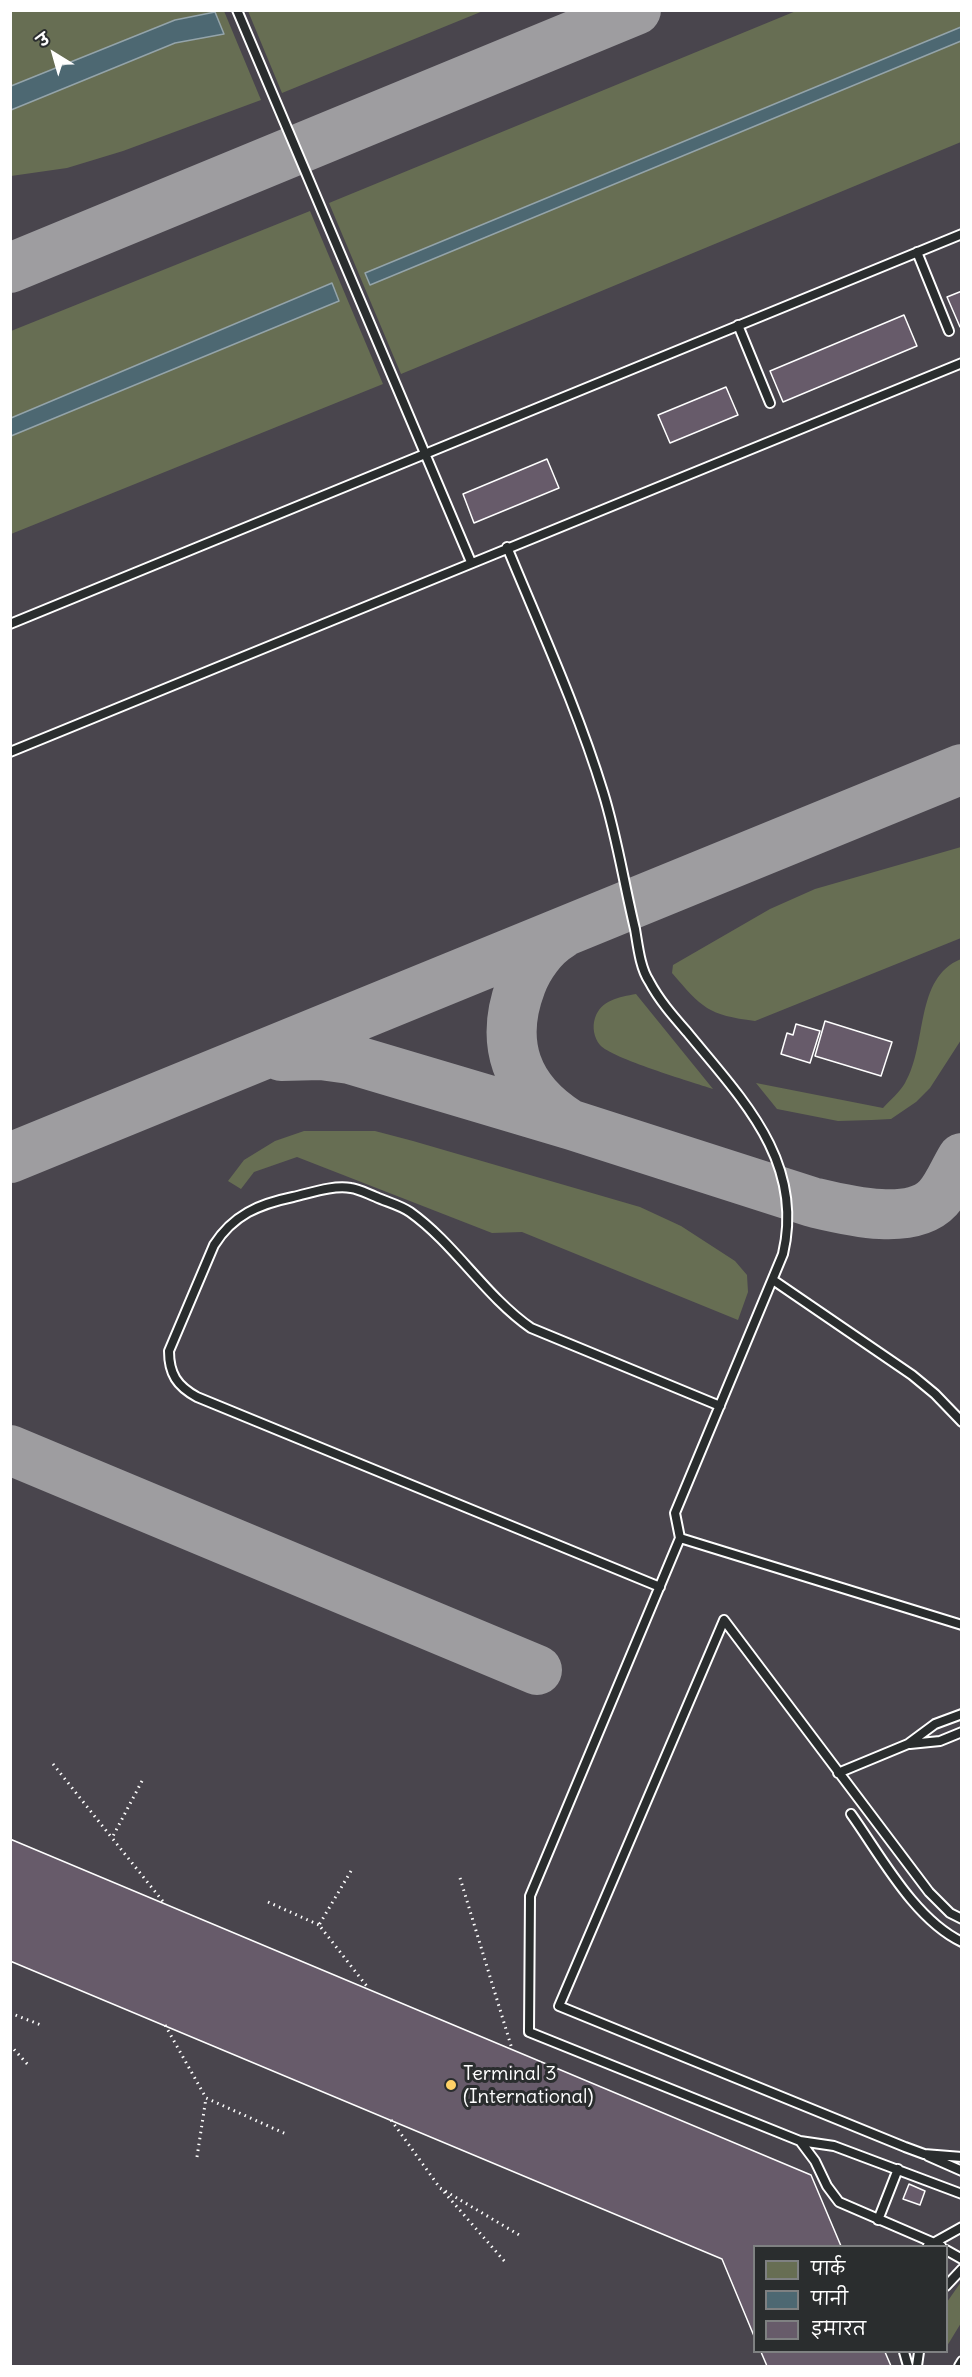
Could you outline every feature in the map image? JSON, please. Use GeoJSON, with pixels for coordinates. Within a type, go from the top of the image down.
{"type":"FeatureCollection","features":[{"type":"Feature","properties":{"kind":"lane"},"geometry":{"type":"LineString","coordinates":[[237,10],[471,562]]}},
{"type":"Feature","properties":{"kind":"lane"},"geometry":{"type":"LineString","coordinates":[[10,624],[962,234]]}},
{"type":"Feature","properties":{"kind":"lane"},"geometry":{"type":"LineString","coordinates":[[917,252],[950,331]]}},
{"type":"Feature","properties":{"kind":"lane"},"geometry":{"type":"LineString","coordinates":[[738,325],[770,403]]}},
{"type":"Feature","properties":{"kind":"lane"},"geometry":{"type":"LineString","coordinates":[[10,752],[962,363]]}},
{"type":"Feature","properties":{"kind":"lane"},"geometry":{"type":"LineString","coordinates":[[507,547],[590,753],[600,784],[647,978],[667,1008],[737,1093],[763,1131],[784,1180],[789,1206],[788,1234],[783,1254],[675,1513],[680,1538],[530,1896],[529,2032],[800,2141],[834,2146],[962,2194]]}},
{"type":"Feature","properties":{"kind":"lane"},"geometry":{"type":"LineString","coordinates":[[660,1587],[197,1396],[185,1390],[174,1378],[169,1365],[169,1351],[214,1245],[223,1230],[235,1219],[268,1202],[335,1188],[352,1188],[408,1210],[425,1224],[513,1315],[531,1328],[720,1406]]}},
{"type":"Feature","properties":{"kind":"lane"},"geometry":{"type":"LineString","coordinates":[[773,1280],[912,1375],[942,1400],[962,1422]]}},
{"type":"Feature","properties":{"kind":"lane"},"geometry":{"type":"LineString","coordinates":[[680,1538],[962,1625]]}},
{"type":"Feature","properties":{"kind":"lane"},"geometry":{"type":"LineString","coordinates":[[962,1919],[938,1904],[724,1620],[559,2006],[962,2171]]}},
{"type":"Feature","properties":{"kind":"lane"},"geometry":{"type":"LineString","coordinates":[[838,1773],[908,1744],[935,1724],[962,1714]]}},
{"type":"Feature","properties":{"kind":"lane"},"geometry":{"type":"LineString","coordinates":[[908,1744],[940,1741],[962,1732]]}},
{"type":"Feature","properties":{"kind":"lane"},"geometry":{"type":"LineString","coordinates":[[851,1814],[922,1912],[952,1938],[962,1942]]}},
{"type":"Feature","properties":{"kind":"lane"},"geometry":{"type":"LineString","coordinates":[[800,2141],[815,2161],[838,2202],[931,2245],[962,2227]]}},
{"type":"Feature","properties":{"kind":"lane"},"geometry":{"type":"LineString","coordinates":[[924,2154],[962,2157]]}},
{"type":"Feature","properties":{"kind":"lane"},"geometry":{"type":"LineString","coordinates":[[878,2220],[898,2169]]}},
{"type":"Feature","properties":{"kind":"lane"},"geometry":{"type":"LineString","coordinates":[[948,2251],[962,2259]]}},
{"type":"Feature","properties":{"kind":"lane"},"geometry":{"type":"LineString","coordinates":[[948,2284],[962,2269]]}},
{"type":"Feature","properties":{"kind":"lane"},"geometry":{"type":"LineString","coordinates":[[959,2367],[962,2361]]}},
{"type":"Feature","properties":{"kind":"path"},"geometry":{"type":"LineString","coordinates":[[53,1764],[165,1904]]}},
{"type":"Feature","properties":{"kind":"path"},"geometry":{"type":"LineString","coordinates":[[112,1838],[142,1781]]}},
{"type":"Feature","properties":{"kind":"path"},"geometry":{"type":"LineString","coordinates":[[319,1925],[351,1871]]}},
{"type":"Feature","properties":{"kind":"path"},"geometry":{"type":"LineString","coordinates":[[460,1878],[512,2049]]}},
{"type":"Feature","properties":{"kind":"path"},"geometry":{"type":"LineString","coordinates":[[268,1902],[319,1925],[369,1989]]}},
{"type":"Feature","properties":{"kind":"path"},"geometry":{"type":"LineString","coordinates":[[10,2013],[41,2025]]}},
{"type":"Feature","properties":{"kind":"path"},"geometry":{"type":"LineString","coordinates":[[165,2025],[206,2098],[286,2134]]}},
{"type":"Feature","properties":{"kind":"path"},"geometry":{"type":"LineString","coordinates":[[10,2045],[30,2067]]}},
{"type":"Feature","properties":{"kind":"path"},"geometry":{"type":"LineString","coordinates":[[197,2157],[206,2098]]}},
{"type":"Feature","properties":{"kind":"path"},"geometry":{"type":"LineString","coordinates":[[391,2120],[440,2188],[506,2263]]}},
{"type":"Feature","properties":{"kind":"path"},"geometry":{"type":"LineString","coordinates":[[440,2188],[522,2236]]}},
{"type":"Feature","properties":{"kind":"shaded area"},"geometry":{"type":"Polygon","coordinates":[[[11,11],[961,11],[961,2366],[11,2366],[11,11]]]}},
{"type":"Feature","properties":{"kind":"green space"},"geometry":{"type":"Polygon","coordinates":[[[11,11],[224,11],[261,100],[123,151],[67,168],[11,176],[11,11]]]}},
{"type":"Feature","properties":{"kind":"green space"},"geometry":{"type":"Polygon","coordinates":[[[248,11],[483,11],[282,93],[248,11]]]}},
{"type":"Feature","properties":{"kind":"green space"},"geometry":{"type":"Polygon","coordinates":[[[796,11],[961,11],[961,27],[370,284],[961,41],[961,142],[401,374],[329,203],[796,11]]]}},
{"type":"Feature","properties":{"kind":"green space"},"geometry":{"type":"Polygon","coordinates":[[[310,211],[383,384],[11,534],[11,436],[338,300],[331,283],[11,418],[11,331],[310,211]]]}},
{"type":"Feature","properties":{"kind":"green space"},"geometry":{"type":"Polygon","coordinates":[[[961,847],[961,938],[755,1021],[726,1016],[707,1008],[672,973],[673,965],[770,909],[815,889],[961,847]]]}},
{"type":"Feature","properties":{"kind":"green space"},"geometry":{"type":"Polygon","coordinates":[[[961,959],[961,1040],[930,1088],[916,1102],[891,1119],[838,1121],[777,1109],[756,1083],[883,1108],[903,1086],[912,1067],[929,996],[936,981],[946,968],[961,959]]]}},
{"type":"Feature","properties":{"kind":"green space"},"geometry":{"type":"Polygon","coordinates":[[[636,994],[713,1089],[635,1063],[600,1045],[594,1029],[594,1021],[598,1012],[611,1000],[636,994]]]}},
{"type":"Feature","properties":{"kind":"green space"},"geometry":{"type":"Polygon","coordinates":[[[304,1131],[375,1131],[640,1207],[681,1226],[735,1261],[747,1275],[748,1292],[738,1320],[522,1232],[492,1233],[297,1157],[254,1172],[241,1189],[228,1181],[244,1160],[275,1141],[304,1131]]]}},
{"type":"Feature","properties":{"kind":"green space"},"geometry":{"type":"Polygon","coordinates":[[[961,2282],[961,2323],[948,2344],[948,2301],[961,2282]]]}},
{"type":"Feature","properties":{"kind":"water"},"geometry":{"type":"Polygon","coordinates":[[[215,12],[224,34],[175,43],[11,110],[11,86],[175,20],[215,12]]]}},
{"type":"Feature","properties":{"kind":"water"},"geometry":{"type":"Polygon","coordinates":[[[961,27],[961,41],[370,285],[365,273],[961,27]]]}},
{"type":"Feature","properties":{"kind":"water"},"geometry":{"type":"Polygon","coordinates":[[[332,283],[339,301],[11,436],[11,418],[332,283]]]}},
{"type":"Feature","properties":{"kind":"building"},"geometry":{"type":"Polygon","coordinates":[[[962,291],[962,327],[960,327],[947,297],[962,291]]]}},
{"type":"Feature","properties":{"kind":"building"},"geometry":{"type":"Polygon","coordinates":[[[904,315],[917,346],[783,402],[770,371],[904,315]]]}},
{"type":"Feature","properties":{"kind":"building"},"geometry":{"type":"Polygon","coordinates":[[[726,387],[738,415],[670,443],[658,415],[726,387]]]}},
{"type":"Feature","properties":{"kind":"building"},"geometry":{"type":"Polygon","coordinates":[[[547,459],[559,488],[474,523],[463,494],[547,459]]]}},
{"type":"Feature","properties":{"kind":"building"},"geometry":{"type":"Polygon","coordinates":[[[825,1021],[892,1042],[881,1076],[815,1056],[825,1021]]]}},
{"type":"Feature","properties":{"kind":"building"},"geometry":{"type":"Polygon","coordinates":[[[796,1024],[820,1031],[810,1063],[781,1054],[787,1033],[793,1035],[796,1024]]]}},
{"type":"Feature","properties":{"kind":"building","name":"Terminal 3 (International)"},"geometry":{"type":"Polygon","coordinates":[[[10,1839],[811,2175],[841,2245],[753,2245],[753,2334],[722,2259],[10,1961],[10,1839]]]}},
{"type":"Feature","properties":{"kind":"building"},"geometry":{"type":"Polygon","coordinates":[[[909,2184],[925,2191],[920,2205],[903,2199],[909,2184]]]}},
{"type":"Feature","properties":{"kind":"building"},"geometry":{"type":"Polygon","coordinates":[[[761,2353],[885,2353],[891,2366],[767,2366],[761,2353]]]}},
{"type":"Feature","properties":{"kind":"taxiway"},"geometry":{"type":"LineString","coordinates":[[10,268],[636,10]]}},
{"type":"Feature","properties":{"kind":"taxiway"},"geometry":{"type":"LineString","coordinates":[[10,1158],[962,769]]}},
{"type":"Feature","properties":{"kind":"taxiway"},"geometry":{"type":"LineString","coordinates":[[560,935],[542,950],[524,978],[515,1006],[512,1045],[524,1080],[550,1110],[568,1123]]}},
{"type":"Feature","properties":{"kind":"taxiway"},"geometry":{"type":"LineString","coordinates":[[281,1056],[321,1055],[350,1059],[572,1125],[812,1202],[860,1212],[895,1214],[926,1207],[942,1194],[962,1158]]}},
{"type":"Feature","properties":{"kind":"taxiway"},"geometry":{"type":"LineString","coordinates":[[10,1450],[537,1670]]}},
{"type":"Feature","properties":{"kind":"place","name":"Terminal 3 (International)"},"geometry":{"type":"Point","coordinates":[451,2085]}}]}
